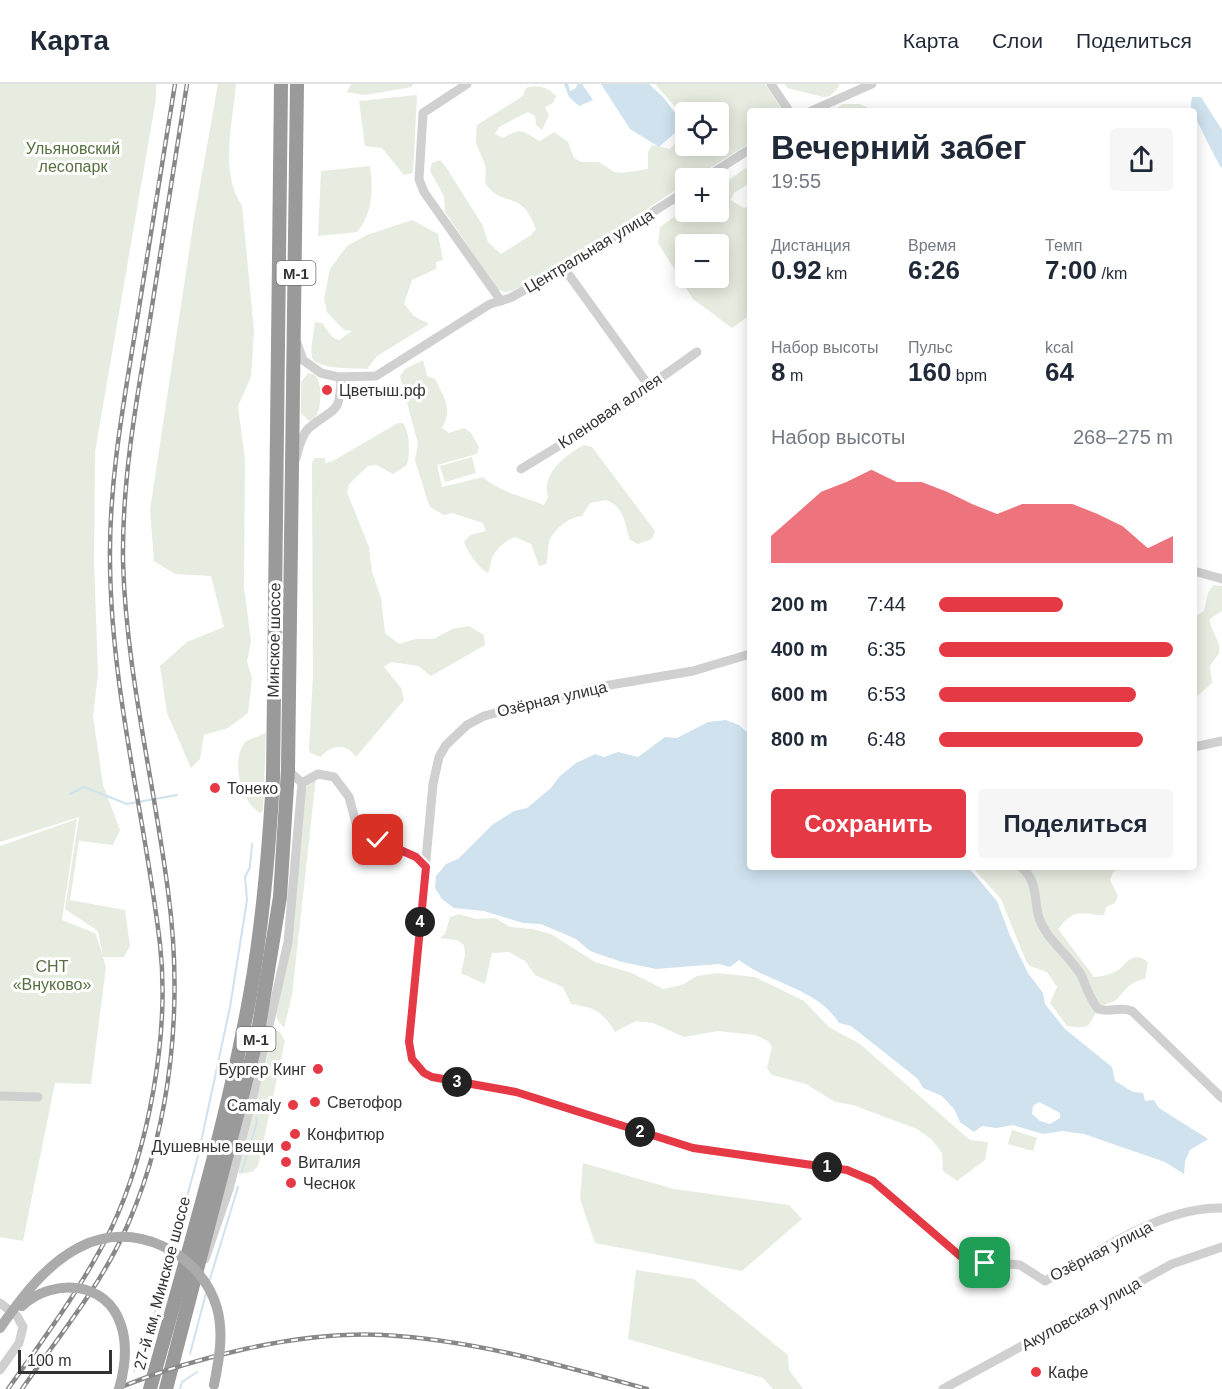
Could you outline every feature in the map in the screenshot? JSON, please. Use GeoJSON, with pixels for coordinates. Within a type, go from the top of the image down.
{"type":"FeatureCollection","features":[{"type":"Feature","properties":{"kind":"highway","name":"Минское шоссе"},"geometry":{"type":"LineString","coordinates":[[205,1185],[250,996],[269,844],[273,778],[281,84]]}},
{"type":"Feature","properties":{"kind":"highway","name":"Минское шоссе"},"geometry":{"type":"LineString","coordinates":[[219,1189],[267,987],[280,897],[288,770],[294,462],[297,84]]}},
{"type":"Feature","properties":{"kind":"highway","name":"27-й км, Минское шоссе"},"geometry":{"type":"LineString","coordinates":[[150,1389],[205,1185]]}},
{"type":"Feature","properties":{"kind":"highway","name":"27-й км, Минское шоссе"},"geometry":{"type":"LineString","coordinates":[[166,1389],[219,1189]]}},
{"type":"Feature","properties":{"kind":"main road"},"geometry":{"type":"LineString","coordinates":[[119,1389],[126,1352],[122,1326],[105,1302],[88,1290],[62,1287],[47,1290],[28,1301],[0,1328],[23,1297],[56,1263],[82,1246],[98,1240],[119,1237],[138,1238],[166,1247],[189,1264],[207,1283],[218,1310],[220,1325],[220,1353],[214,1385]]}},
{"type":"Feature","properties":{"kind":"street"},"geometry":{"type":"LineString","coordinates":[[467,84],[423,113],[421,185],[501,301]]}},
{"type":"Feature","properties":{"kind":"street"},"geometry":{"type":"LineString","coordinates":[[771,84],[787,108]]}},
{"type":"Feature","properties":{"kind":"street"},"geometry":{"type":"LineString","coordinates":[[818,108],[872,84]]}},
{"type":"Feature","properties":{"kind":"street"},"geometry":{"type":"LineString","coordinates":[[721,168],[747,151]]}},
{"type":"Feature","properties":{"kind":"street","name":"Центральная улица"},"geometry":{"type":"LineString","coordinates":[[341,377],[381,374],[490,304],[501,301],[564,268],[675,198]]}},
{"type":"Feature","properties":{"kind":"street"},"geometry":{"type":"LineString","coordinates":[[564,268],[649,386]]}},
{"type":"Feature","properties":{"kind":"street"},"geometry":{"type":"LineString","coordinates":[[294,462],[308,430],[338,406],[341,398],[341,377],[321,373],[309,367],[300,355],[295,338]]}},
{"type":"Feature","properties":{"kind":"street","name":"Кленовая аллея"},"geometry":{"type":"LineString","coordinates":[[521,470],[598,422],[697,352]]}},
{"type":"Feature","properties":{"kind":"street"},"geometry":{"type":"LineString","coordinates":[[1197,572],[1222,579]]}},
{"type":"Feature","properties":{"kind":"street","name":"Озёрная улица"},"geometry":{"type":"LineString","coordinates":[[747,655],[693,671],[592,688],[502,710],[467,725],[446,745],[439,757],[428,841],[409,1042],[412,1059],[424,1073],[432,1077],[516,1092],[693,1148],[847,1170],[873,1181],[966,1261],[1020,1266],[1046,1281],[1163,1218],[1194,1209],[1222,1208]]}},
{"type":"Feature","properties":{"kind":"street"},"geometry":{"type":"LineString","coordinates":[[1197,746],[1222,741]]}},
{"type":"Feature","properties":{"kind":"street"},"geometry":{"type":"LineString","coordinates":[[288,770],[302,783],[318,774],[329,774],[341,783],[354,808],[358,827],[378,840],[407,853],[426,867]]}},
{"type":"Feature","properties":{"kind":"street","name":"27-й км, Минское шоссе"},"geometry":{"type":"LineString","coordinates":[[192,1292],[216,1233],[230,1189],[273,1012],[288,942],[302,783]]}},
{"type":"Feature","properties":{"kind":"street"},"geometry":{"type":"LineString","coordinates":[[354,808],[366,820],[378,840]]}},
{"type":"Feature","properties":{"kind":"street"},"geometry":{"type":"LineString","coordinates":[[407,853],[420,850],[428,841]]}},
{"type":"Feature","properties":{"kind":"street"},"geometry":{"type":"LineString","coordinates":[[1024,870],[1033,880],[1039,915],[1049,936],[1081,974],[1091,1000],[1098,1009],[1109,1011],[1121,1008],[1132,1011],[1222,1098]]}},
{"type":"Feature","properties":{"kind":"street"},"geometry":{"type":"LineString","coordinates":[[0,1096],[38,1097]]}},
{"type":"Feature","properties":{"kind":"street","name":"Акуловская улица"},"geometry":{"type":"LineString","coordinates":[[943,1389],[1172,1264],[1222,1246]]}},
{"type":"Feature","properties":{"kind":"street"},"geometry":{"type":"LineString","coordinates":[[0,1303],[17,1316],[23,1327],[19,1342],[0,1370]]}},
{"type":"Feature","properties":{"kind":"green space","name":"Ульяновский лесопарк"},"geometry":{"type":"Polygon","coordinates":[[[0,84],[156,84],[156,99],[95,452],[94,562],[98,674],[93,716],[103,785],[120,830],[113,845],[79,841],[70,900],[125,910],[130,946],[124,957],[103,957],[106,967],[91,1084],[55,1083],[23,1241],[0,1237],[0,846],[77,819],[62,920],[95,933],[103,955],[98,931],[65,909],[79,817],[0,842],[0,84]]]}},
{"type":"Feature","properties":{"kind":"green space"},"geometry":{"type":"Polygon","coordinates":[[[218,84],[236,84],[229,163],[235,192],[242,205],[254,331],[251,377],[238,406],[245,461],[244,587],[251,642],[247,661],[252,678],[248,713],[228,728],[204,735],[200,759],[191,768],[167,713],[160,666],[187,642],[224,627],[211,576],[175,574],[154,561],[150,510],[194,219],[218,84]]]}},
{"type":"Feature","properties":{"kind":"green space"},"geometry":{"type":"Polygon","coordinates":[[[351,84],[413,84],[412,87],[365,95],[347,92],[351,84]]]}},
{"type":"Feature","properties":{"kind":"green space"},"geometry":{"type":"Polygon","coordinates":[[[655,84],[765,84],[781,108],[747,108],[747,145],[710,168],[675,168],[675,191],[561,265],[512,291],[504,292],[497,289],[445,212],[444,196],[430,171],[432,163],[440,160],[483,226],[488,242],[501,254],[531,235],[536,229],[525,209],[501,197],[486,185],[486,168],[476,143],[477,125],[523,96],[526,88],[538,86],[546,88],[556,96],[553,103],[545,107],[549,115],[542,130],[536,125],[535,116],[528,112],[499,127],[495,134],[503,138],[519,131],[540,141],[554,132],[568,142],[574,158],[581,162],[599,162],[614,172],[622,173],[648,169],[648,152],[652,145],[670,149],[675,144],[675,156],[729,156],[729,102],[675,102],[675,107],[655,84]]]}},
{"type":"Feature","properties":{"kind":"green space"},"geometry":{"type":"Polygon","coordinates":[[[785,84],[839,84],[839,86],[830,96],[823,97],[787,88],[785,84]]]}},
{"type":"Feature","properties":{"kind":"green space"},"geometry":{"type":"Polygon","coordinates":[[[417,95],[413,173],[404,175],[382,148],[365,146],[359,101],[417,95]]]}},
{"type":"Feature","properties":{"kind":"green space"},"geometry":{"type":"Polygon","coordinates":[[[843,104],[860,104],[869,108],[837,108],[843,104]]]}},
{"type":"Feature","properties":{"kind":"green space"},"geometry":{"type":"Polygon","coordinates":[[[370,166],[371,201],[366,217],[357,232],[318,236],[321,171],[370,166]]]}},
{"type":"Feature","properties":{"kind":"green space"},"geometry":{"type":"Polygon","coordinates":[[[747,167],[747,185],[734,193],[730,200],[744,208],[747,206],[747,317],[732,328],[693,299],[686,288],[729,288],[729,234],[675,234],[675,270],[658,243],[660,227],[675,216],[675,222],[729,222],[729,180],[747,167]]]}},
{"type":"Feature","properties":{"kind":"green space"},"geometry":{"type":"Polygon","coordinates":[[[412,220],[438,234],[443,260],[436,262],[436,269],[412,280],[404,304],[414,316],[429,324],[377,356],[367,369],[328,366],[315,361],[311,349],[315,322],[322,323],[332,337],[339,340],[352,331],[344,330],[327,312],[324,299],[330,269],[347,246],[367,235],[412,220]]]}},
{"type":"Feature","properties":{"kind":"green space"},"geometry":{"type":"Polygon","coordinates":[[[423,360],[427,376],[435,379],[446,403],[447,415],[442,428],[449,433],[464,428],[471,433],[479,447],[477,454],[437,465],[442,487],[483,477],[505,491],[544,505],[548,497],[548,481],[551,473],[569,454],[584,445],[592,447],[655,531],[652,539],[638,544],[630,540],[620,511],[606,500],[590,503],[582,516],[568,521],[556,531],[549,542],[546,564],[539,566],[531,544],[515,537],[505,542],[496,552],[488,573],[484,570],[468,551],[464,542],[470,535],[486,531],[483,523],[452,513],[444,515],[430,507],[415,460],[418,444],[400,376],[405,369],[423,360]]]}},
{"type":"Feature","properties":{"kind":"green space"},"geometry":{"type":"Polygon","coordinates":[[[308,373],[315,375],[318,379],[320,397],[317,415],[309,421],[301,413],[301,382],[308,373]]]}},
{"type":"Feature","properties":{"kind":"green space"},"geometry":{"type":"Polygon","coordinates":[[[398,423],[403,423],[407,432],[409,449],[407,465],[393,474],[377,465],[368,466],[349,484],[347,492],[369,547],[372,572],[381,598],[385,633],[399,644],[416,639],[434,639],[452,629],[469,626],[484,635],[485,645],[431,676],[418,666],[391,662],[384,667],[401,688],[404,700],[356,757],[348,749],[339,747],[321,757],[310,753],[309,748],[313,676],[312,463],[315,458],[325,458],[325,463],[333,461],[398,423]]]}},
{"type":"Feature","properties":{"kind":"green space"},"geometry":{"type":"Polygon","coordinates":[[[472,457],[476,473],[445,482],[440,466],[472,457]]]}},
{"type":"Feature","properties":{"kind":"green space"},"geometry":{"type":"Polygon","coordinates":[[[1213,585],[1222,586],[1222,611],[1210,619],[1219,645],[1219,653],[1210,666],[1212,683],[1197,696],[1197,615],[1204,611],[1208,593],[1213,585]]]}},
{"type":"Feature","properties":{"kind":"green space"},"geometry":{"type":"Polygon","coordinates":[[[266,733],[263,811],[260,813],[247,799],[238,769],[241,749],[246,741],[266,733]]]}},
{"type":"Feature","properties":{"kind":"green space"},"geometry":{"type":"Polygon","coordinates":[[[316,777],[292,995],[284,1028],[277,1019],[276,1010],[293,927],[305,788],[316,777]]]}},
{"type":"Feature","properties":{"kind":"green space"},"geometry":{"type":"Polygon","coordinates":[[[975,870],[1117,870],[1113,872],[1110,880],[1118,896],[1115,903],[1106,907],[1104,915],[1074,914],[1058,929],[1094,977],[1116,972],[1130,959],[1136,957],[1148,962],[1145,979],[1133,983],[1116,1000],[1101,1007],[1087,1026],[1067,1026],[1050,1003],[1057,987],[1047,972],[1030,966],[1026,961],[1001,899],[975,870]]]}},
{"type":"Feature","properties":{"kind":"green space"},"geometry":{"type":"Polygon","coordinates":[[[459,914],[476,919],[495,918],[510,927],[551,934],[595,962],[632,973],[663,989],[682,985],[697,976],[717,973],[755,977],[804,1001],[829,1027],[860,1044],[970,1140],[988,1142],[985,1160],[957,1181],[943,1171],[942,1153],[931,1139],[917,1129],[853,1105],[835,1102],[806,1084],[772,1075],[767,1068],[772,1047],[768,1041],[755,1035],[718,1031],[684,1037],[653,1023],[636,1021],[615,1032],[602,1015],[587,1007],[571,1004],[563,987],[535,975],[525,961],[509,952],[492,953],[485,984],[461,973],[465,955],[464,945],[457,940],[439,938],[445,934],[450,917],[459,914]]]}},
{"type":"Feature","properties":{"kind":"green space"},"geometry":{"type":"Polygon","coordinates":[[[274,1030],[280,1032],[285,1041],[258,1166],[252,1172],[240,1174],[238,1172],[274,1030]]]}},
{"type":"Feature","properties":{"kind":"green space"},"geometry":{"type":"Polygon","coordinates":[[[1012,1130],[1037,1138],[1033,1151],[1008,1144],[1012,1130]]]}},
{"type":"Feature","properties":{"kind":"green space"},"geometry":{"type":"Polygon","coordinates":[[[583,1163],[674,1189],[789,1205],[802,1219],[742,1271],[595,1243],[580,1199],[583,1163]]]}},
{"type":"Feature","properties":{"kind":"green space"},"geometry":{"type":"Polygon","coordinates":[[[636,1270],[694,1279],[788,1355],[789,1370],[803,1389],[773,1389],[763,1378],[628,1339],[636,1270]]]}},
{"type":"Feature","properties":{"kind":"water"},"geometry":{"type":"Polygon","coordinates":[[[564,84],[568,84],[570,91],[576,88],[577,84],[582,84],[593,100],[579,106],[569,97],[564,84]]]}},
{"type":"Feature","properties":{"kind":"water"},"geometry":{"type":"Polygon","coordinates":[[[601,84],[649,84],[675,113],[675,133],[659,147],[630,129],[601,84]]]}},
{"type":"Feature","properties":{"kind":"water"},"geometry":{"type":"Polygon","coordinates":[[[1192,97],[1201,97],[1222,130],[1222,168],[1197,119],[1197,108],[1191,106],[1192,97]]]}},
{"type":"Feature","properties":{"kind":"water"},"geometry":{"type":"Polygon","coordinates":[[[726,720],[739,725],[747,732],[747,870],[971,870],[997,901],[1010,936],[1028,973],[1043,993],[1045,1004],[1065,1029],[1112,1067],[1115,1081],[1133,1092],[1143,1093],[1145,1101],[1154,1100],[1159,1108],[1208,1139],[1190,1150],[1185,1161],[1184,1174],[1165,1162],[1084,1134],[1062,1131],[1043,1134],[1013,1125],[996,1128],[982,1126],[974,1132],[960,1122],[954,1109],[942,1096],[923,1088],[918,1079],[851,1026],[839,1023],[830,1011],[806,994],[739,960],[730,967],[719,964],[656,969],[622,962],[590,951],[576,939],[541,924],[523,923],[484,911],[454,908],[442,899],[435,888],[436,876],[446,864],[458,859],[492,825],[514,811],[527,808],[576,763],[595,754],[604,757],[618,752],[638,757],[665,737],[677,738],[708,722],[726,720]],[[1039,1102],[1033,1106],[1032,1114],[1040,1121],[1050,1124],[1060,1118],[1060,1113],[1039,1102]]]}},
{"type":"Feature","properties":{"kind":"waterway"},"geometry":{"type":"LineString","coordinates":[[70,794],[84,787],[127,804],[177,795]]}},
{"type":"Feature","properties":{"kind":"waterway"},"geometry":{"type":"LineString","coordinates":[[173,1249],[198,1156],[230,1007],[247,900],[245,877],[250,867],[252,844]]}},
{"type":"Feature","properties":{"kind":"waterway"},"geometry":{"type":"LineString","coordinates":[[242,1171],[257,1122],[256,1118]]}},
{"type":"Feature","properties":{"kind":"waterway"},"geometry":{"type":"LineString","coordinates":[[209,1282],[238,1187]]}},
{"type":"Feature","properties":{"kind":"waterway"},"geometry":{"type":"LineString","coordinates":[[152,1322],[172,1255]]}},
{"type":"Feature","properties":{"kind":"waterway"},"geometry":{"type":"LineString","coordinates":[[190,1354],[206,1293]]}},
{"type":"Feature","properties":{"kind":"waterway"},"geometry":{"type":"LineString","coordinates":[[134,1371],[140,1363],[149,1332]]}},
{"type":"Feature","properties":{"kind":"waterway"},"geometry":{"type":"LineString","coordinates":[[180,1389],[182,1382],[197,1372]]}},
{"type":"Feature","properties":{"kind":"railway"},"geometry":{"type":"LineString","coordinates":[[8,1389],[76,1291],[111,1229],[136,1163],[146,1127],[159,1052],[162,1015],[160,944],[116,658],[110,533],[121,422],[175,84]]}},
{"type":"Feature","properties":{"kind":"railway"},"geometry":{"type":"LineString","coordinates":[[22,1389],[93,1288],[128,1224],[155,1144],[170,1060],[174,1018],[172,933],[162,850],[129,644],[125,603],[123,532],[134,418],[187,84]]}},
{"type":"Feature","properties":{"kind":"railway"},"geometry":{"type":"LineString","coordinates":[[116,1389],[179,1366],[247,1348],[317,1337],[351,1335],[417,1338],[484,1348],[647,1389]]}},
{"type":"Feature","properties":{"kind":"place","name":"Цветыш.рф"},"geometry":{"type":"Point","coordinates":[327,390]}},
{"type":"Feature","properties":{"kind":"place","name":"Тонеко"},"geometry":{"type":"Point","coordinates":[215,788]}},
{"type":"Feature","properties":{"kind":"place","name":"Бургер Кинг"},"geometry":{"type":"Point","coordinates":[318,1069]}},
{"type":"Feature","properties":{"kind":"place","name":"Светофор"},"geometry":{"type":"Point","coordinates":[315,1102]}},
{"type":"Feature","properties":{"kind":"place","name":"Camaly"},"geometry":{"type":"Point","coordinates":[293,1105]}},
{"type":"Feature","properties":{"kind":"place","name":"Конфитюр"},"geometry":{"type":"Point","coordinates":[295,1134]}},
{"type":"Feature","properties":{"kind":"place","name":"Душевные вещи"},"geometry":{"type":"Point","coordinates":[286,1146]}},
{"type":"Feature","properties":{"kind":"place","name":"Виталия"},"geometry":{"type":"Point","coordinates":[286,1162]}},
{"type":"Feature","properties":{"kind":"place","name":"Чеснок"},"geometry":{"type":"Point","coordinates":[291,1183]}},
{"type":"Feature","properties":{"kind":"place","name":"Кафе"},"geometry":{"type":"Point","coordinates":[1036,1372]}},
{"type":"Feature","properties":{"kind":"route"},"geometry":{"type":"LineString","coordinates":[[378,840],[416,857],[426,867],[409,1042],[412,1059],[424,1073],[443,1080],[516,1092],[693,1148],[847,1170],[873,1181],[966,1261],[985,1263]]}},
{"type":"Feature","properties":{"kind":"park label","name":"СНТ «Внуково»"},"geometry":{"type":"Point","coordinates":[52,975]}}]}
